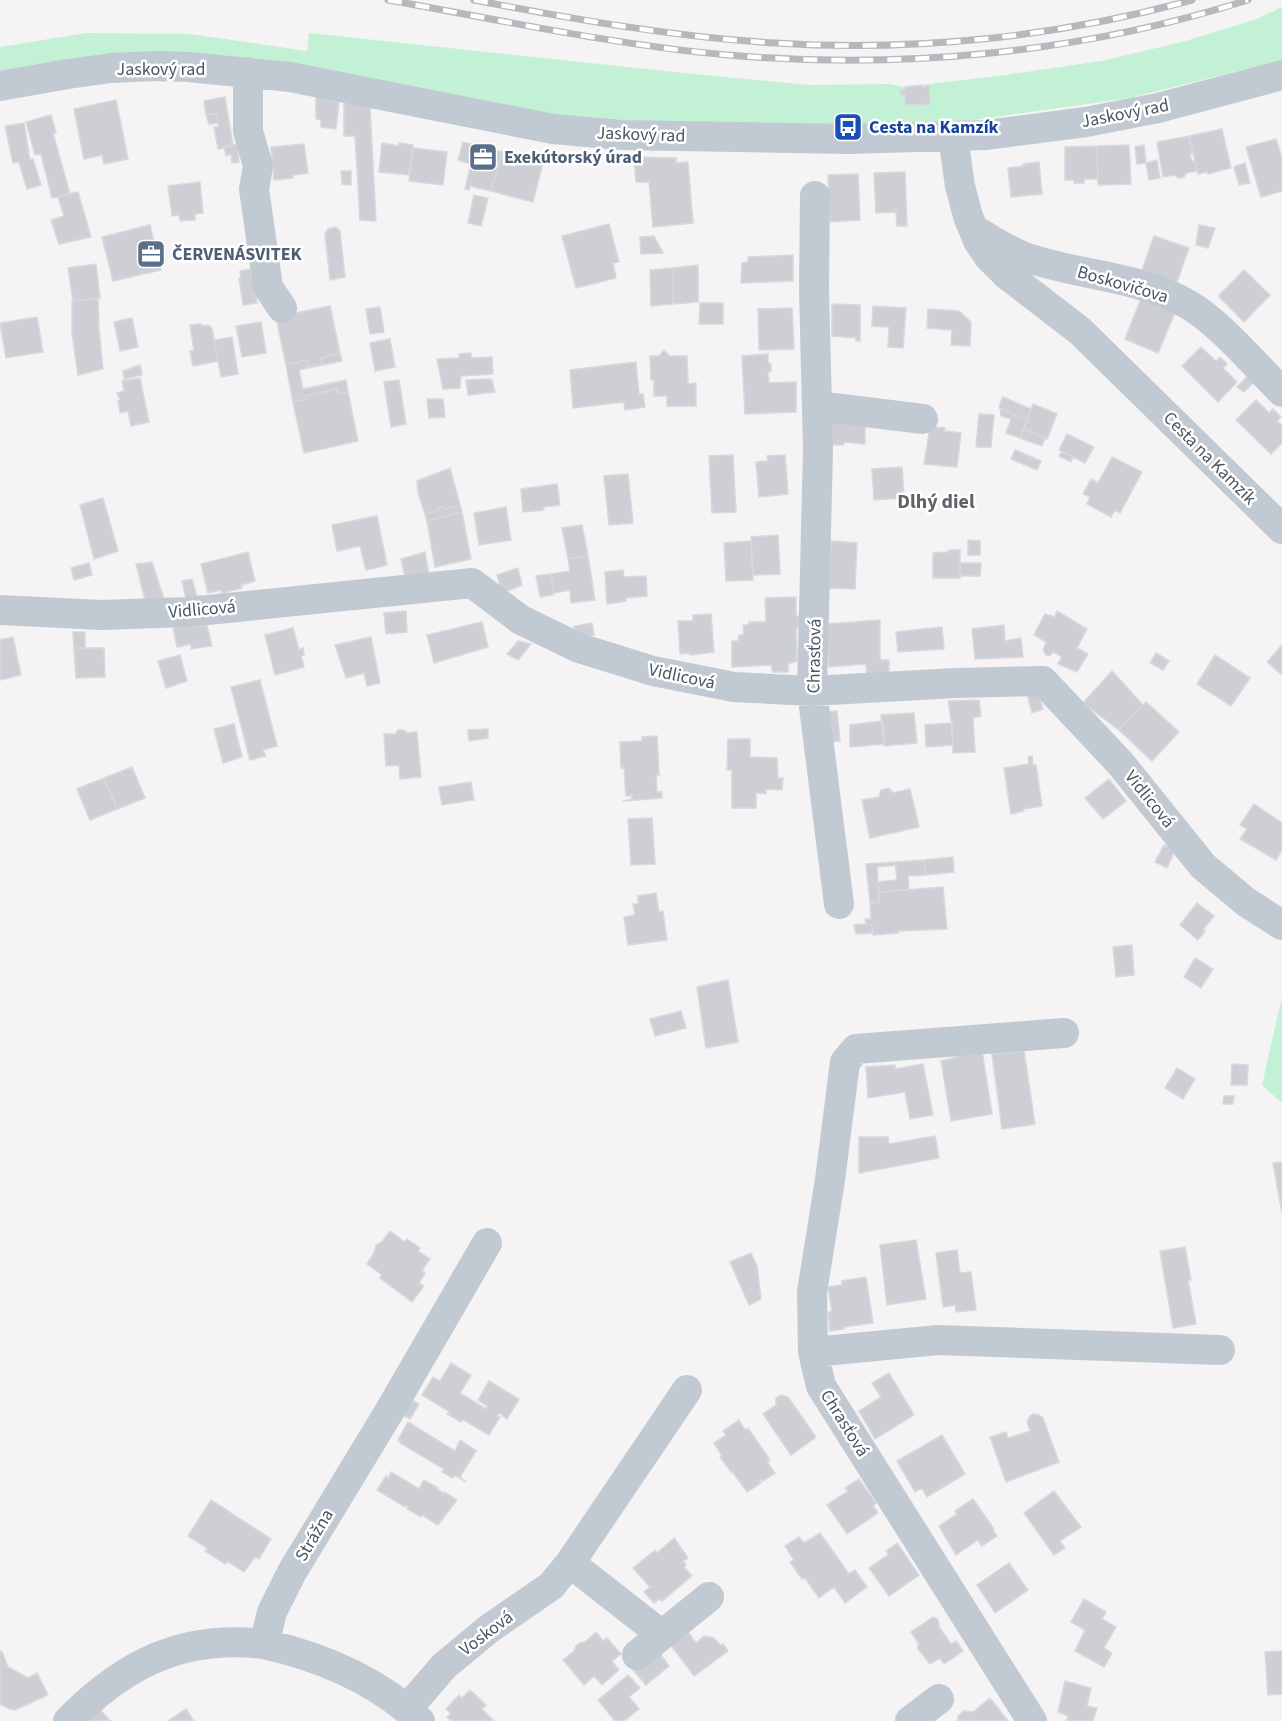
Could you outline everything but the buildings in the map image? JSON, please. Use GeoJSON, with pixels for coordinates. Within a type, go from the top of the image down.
{"type":"FeatureCollection","features":[{"type":"Feature","properties":{"kind":"street","name":"Jaskový rad"},"geometry":{"type":"LineString","coordinates":[[0,86],[68,74],[131,67],[180,67],[291,76],[534,126],[600,134],[849,139],[985,135],[1086,122],[1134,113],[1282,75]]}},
{"type":"Feature","properties":{"kind":"street"},"geometry":{"type":"LineString","coordinates":[[248,72],[248,131],[258,166],[254,189],[268,287],[282,308]]}},
{"type":"Feature","properties":{"kind":"street","name":"Cesta na Kamzík"},"geometry":{"type":"LineString","coordinates":[[953,137],[960,186],[973,229],[978,241],[990,257],[1006,274],[1080,331],[1282,529]]}},
{"type":"Feature","properties":{"kind":"street","name":"Chrasťová"},"geometry":{"type":"LineString","coordinates":[[814,196],[818,472],[812,691],[839,904]]}},
{"type":"Feature","properties":{"kind":"street","name":"Boskovičova"},"geometry":{"type":"LineString","coordinates":[[973,229],[1020,255],[1063,267],[1123,279],[1188,304],[1205,316],[1282,392]]}},
{"type":"Feature","properties":{"kind":"street"},"geometry":{"type":"LineString","coordinates":[[817,406],[923,419]]}},
{"type":"Feature","properties":{"kind":"street","name":"Vidlicová"},"geometry":{"type":"LineString","coordinates":[[0,610],[102,615],[188,612],[472,583],[521,620],[579,648],[653,670],[734,687],[812,691],[1043,681],[1121,764],[1203,866],[1246,902],[1282,925]]}},
{"type":"Feature","properties":{"kind":"street","name":"Chrasťová"},"geometry":{"type":"LineString","coordinates":[[1032,1721],[821,1386],[813,1352],[812,1292],[831,1180],[845,1062],[856,1049],[1064,1033]]}},
{"type":"Feature","properties":{"kind":"street","name":"Strážna"},"geometry":{"type":"LineString","coordinates":[[264,1644],[272,1612],[292,1572],[389,1412],[487,1243]]}},
{"type":"Feature","properties":{"kind":"street"},"geometry":{"type":"LineString","coordinates":[[813,1352],[938,1340],[1220,1350]]}},
{"type":"Feature","properties":{"kind":"street","name":"Vosková"},"geometry":{"type":"LineString","coordinates":[[413,1715],[450,1660],[489,1628],[551,1586],[570,1563],[687,1390]]}},
{"type":"Feature","properties":{"kind":"street"},"geometry":{"type":"LineString","coordinates":[[570,1563],[662,1635]]}},
{"type":"Feature","properties":{"kind":"street"},"geometry":{"type":"LineString","coordinates":[[637,1655],[710,1597]]}},
{"type":"Feature","properties":{"kind":"street"},"geometry":{"type":"LineString","coordinates":[[68,1721],[117,1679],[141,1665],[160,1656],[193,1646],[236,1641],[264,1644],[305,1654],[340,1667],[371,1685],[413,1715]]}},
{"type":"Feature","properties":{"kind":"street"},"geometry":{"type":"LineString","coordinates":[[910,1721],[939,1699]]}},
{"type":"Feature","properties":{"kind":"green space"},"geometry":{"type":"Polygon","coordinates":[[[1282,7],[1282,60],[1129,98],[959,122],[921,125],[625,122],[578,118],[490,105],[296,65],[0,74],[0,47],[86,33],[190,34],[307,51],[309,33],[809,85],[888,84],[905,87],[1101,61],[1182,42],[1257,19],[1282,7]]]}},
{"type":"Feature","properties":{"kind":"green space"},"geometry":{"type":"Polygon","coordinates":[[[1282,997],[1282,1103],[1262,1085],[1282,997]]]}},
{"type":"Feature","properties":{"kind":"railway"},"geometry":{"type":"LineString","coordinates":[[388,0],[685,51],[793,59],[859,60],[991,53],[1056,45],[1121,33],[1248,0]]}},
{"type":"Feature","properties":{"kind":"railway"},"geometry":{"type":"LineString","coordinates":[[474,0],[661,32],[775,43],[827,45],[880,45],[985,39],[1089,24],[1192,0]]}},
{"type":"Feature","properties":{"kind":"place","name":"Cesta na Kamzík"},"geometry":{"type":"Point","coordinates":[848,127]}},
{"type":"Feature","properties":{"kind":"place","name":"Exekútorský úrad"},"geometry":{"type":"Point","coordinates":[483,157]}},
{"type":"Feature","properties":{"kind":"place","name":"ČERVENÁSVITEK"},"geometry":{"type":"Point","coordinates":[151,254]}},
{"type":"Feature","properties":{"kind":"district","name":"Dlhý diel"},"geometry":{"type":"Point","coordinates":[936,501]}}]}
